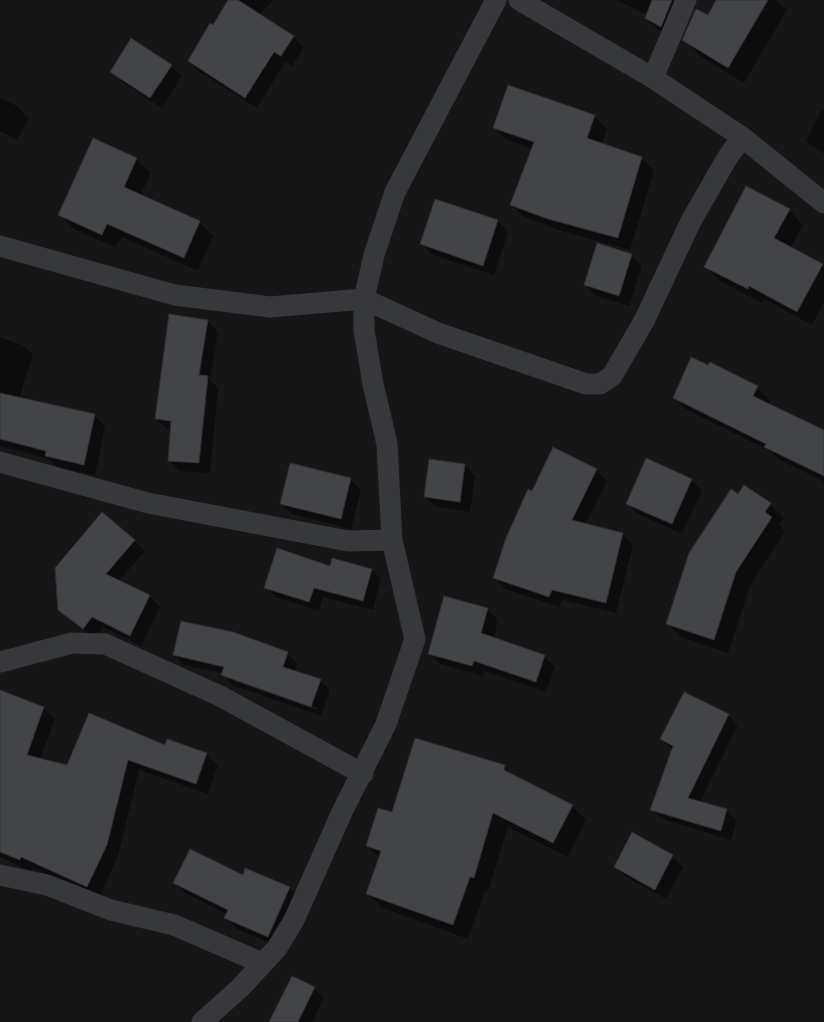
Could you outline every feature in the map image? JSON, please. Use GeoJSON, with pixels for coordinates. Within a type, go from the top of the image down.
{"type":"FeatureCollection","features":[{"type":"Feature","properties":{"kind":"street"},"geometry":{"type":"LineString","coordinates":[[202,1022],[240,988],[277,948],[294,920],[342,812],[363,774],[386,724],[415,638],[392,540],[387,444],[373,384],[366,339],[364,299],[374,255],[395,192],[496,0]]}},
{"type":"Feature","properties":{"kind":"street"},"geometry":{"type":"LineString","coordinates":[[519,0],[654,78],[742,137],[824,203]]}},
{"type":"Feature","properties":{"kind":"street"},"geometry":{"type":"LineString","coordinates":[[654,78],[686,0]]}},
{"type":"Feature","properties":{"kind":"street"},"geometry":{"type":"LineString","coordinates":[[0,246],[175,295],[270,307],[364,299],[438,333],[586,384],[600,384],[612,376],[644,321],[692,221],[726,160],[742,137]]}},
{"type":"Feature","properties":{"kind":"street"},"geometry":{"type":"LineString","coordinates":[[0,462],[148,503],[348,541],[392,540]]}},
{"type":"Feature","properties":{"kind":"street"},"geometry":{"type":"LineString","coordinates":[[0,662],[72,643],[105,644],[220,696],[363,774]]}},
{"type":"Feature","properties":{"kind":"street"},"geometry":{"type":"LineString","coordinates":[[0,875],[47,885],[111,910],[174,925],[262,963]]}},
{"type":"Feature","properties":{"kind":"building"},"geometry":{"type":"Polygon","coordinates":[[[228,0],[238,0],[294,36],[281,56],[274,52],[245,98],[188,61],[210,23],[213,25],[228,0]]]}},
{"type":"Feature","properties":{"kind":"building"},"geometry":{"type":"Polygon","coordinates":[[[652,0],[672,0],[661,27],[645,18],[652,0]]]}},
{"type":"Feature","properties":{"kind":"building"},"geometry":{"type":"Polygon","coordinates":[[[716,0],[768,0],[728,68],[682,40],[696,9],[708,15],[716,0]]]}},
{"type":"Feature","properties":{"kind":"building"},"geometry":{"type":"Polygon","coordinates":[[[131,38],[172,65],[150,98],[110,72],[131,38]]]}},
{"type":"Feature","properties":{"kind":"building"},"geometry":{"type":"Polygon","coordinates":[[[508,85],[595,115],[587,138],[642,157],[618,238],[548,219],[510,205],[534,142],[493,128],[508,85]]]}},
{"type":"Feature","properties":{"kind":"building"},"geometry":{"type":"Polygon","coordinates":[[[93,138],[137,158],[124,187],[200,221],[184,258],[107,224],[102,235],[58,215],[93,138]]]}},
{"type":"Feature","properties":{"kind":"building"},"geometry":{"type":"Polygon","coordinates":[[[746,186],[790,209],[774,238],[823,264],[797,312],[749,286],[748,289],[704,267],[746,186]]]}},
{"type":"Feature","properties":{"kind":"building"},"geometry":{"type":"Polygon","coordinates":[[[435,199],[498,220],[483,266],[420,244],[435,199]]]}},
{"type":"Feature","properties":{"kind":"building"},"geometry":{"type":"Polygon","coordinates":[[[597,243],[632,254],[619,296],[584,285],[597,243]]]}},
{"type":"Feature","properties":{"kind":"building"},"geometry":{"type":"Polygon","coordinates":[[[169,314],[208,320],[199,375],[208,376],[199,463],[168,461],[171,421],[155,419],[169,314]]]}},
{"type":"Feature","properties":{"kind":"building"},"geometry":{"type":"Polygon","coordinates":[[[691,357],[708,365],[710,362],[758,386],[753,396],[824,430],[824,476],[764,447],[766,444],[673,398],[691,357]]]}},
{"type":"Feature","properties":{"kind":"building"},"geometry":{"type":"Polygon","coordinates":[[[0,393],[95,414],[84,465],[45,456],[46,451],[0,439],[0,393]]]}},
{"type":"Feature","properties":{"kind":"building"},"geometry":{"type":"Polygon","coordinates":[[[553,447],[597,469],[572,520],[623,533],[606,603],[552,590],[549,597],[493,578],[506,538],[528,489],[532,491],[553,447]]]}},
{"type":"Feature","properties":{"kind":"building"},"geometry":{"type":"Polygon","coordinates":[[[646,458],[692,479],[672,524],[626,504],[646,458]]]}},
{"type":"Feature","properties":{"kind":"building"},"geometry":{"type":"Polygon","coordinates":[[[429,459],[465,464],[460,502],[424,497],[429,459]]]}},
{"type":"Feature","properties":{"kind":"building"},"geometry":{"type":"Polygon","coordinates":[[[290,463],[351,478],[341,519],[280,504],[290,463]]]}},
{"type":"Feature","properties":{"kind":"building"},"geometry":{"type":"Polygon","coordinates":[[[744,485],[771,503],[765,512],[772,517],[736,572],[714,640],[666,624],[689,553],[731,489],[738,494],[744,485]]]}},
{"type":"Feature","properties":{"kind":"building"},"geometry":{"type":"Polygon","coordinates":[[[102,512],[135,540],[106,574],[150,595],[130,636],[92,617],[83,629],[58,610],[55,568],[102,512]]]}},
{"type":"Feature","properties":{"kind":"building"},"geometry":{"type":"Polygon","coordinates":[[[277,548],[330,566],[332,558],[372,569],[363,601],[314,588],[309,602],[264,588],[277,548]]]}},
{"type":"Feature","properties":{"kind":"building"},"geometry":{"type":"Polygon","coordinates":[[[444,596],[488,608],[481,633],[545,655],[536,682],[474,661],[472,666],[428,654],[444,596]]]}},
{"type":"Feature","properties":{"kind":"building"},"geometry":{"type":"Polygon","coordinates":[[[181,621],[233,632],[288,652],[283,667],[321,679],[311,707],[221,675],[224,667],[173,655],[181,621]]]}},
{"type":"Feature","properties":{"kind":"building"},"geometry":{"type":"Polygon","coordinates":[[[0,690],[44,707],[27,755],[67,765],[89,713],[165,745],[167,739],[207,753],[196,784],[128,760],[107,845],[87,887],[21,857],[20,860],[0,852],[0,690]]]}},
{"type":"Feature","properties":{"kind":"building"},"geometry":{"type":"Polygon","coordinates":[[[684,692],[729,714],[688,798],[727,809],[721,831],[650,810],[673,746],[660,739],[684,692]]]}},
{"type":"Feature","properties":{"kind":"building"},"geometry":{"type":"Polygon","coordinates":[[[415,738],[505,765],[504,770],[573,805],[553,843],[493,813],[474,878],[470,877],[453,925],[366,894],[381,851],[366,846],[378,808],[392,812],[415,738]]]}},
{"type":"Feature","properties":{"kind":"building"},"geometry":{"type":"Polygon","coordinates":[[[632,832],[673,855],[655,890],[614,867],[632,832]]]}},
{"type":"Feature","properties":{"kind":"building"},"geometry":{"type":"Polygon","coordinates":[[[190,849],[243,875],[245,868],[290,887],[268,937],[224,918],[228,910],[173,883],[190,849]]]}},
{"type":"Feature","properties":{"kind":"building"},"geometry":{"type":"Polygon","coordinates":[[[292,976],[315,987],[298,1022],[269,1022],[292,976]]]}}]}
